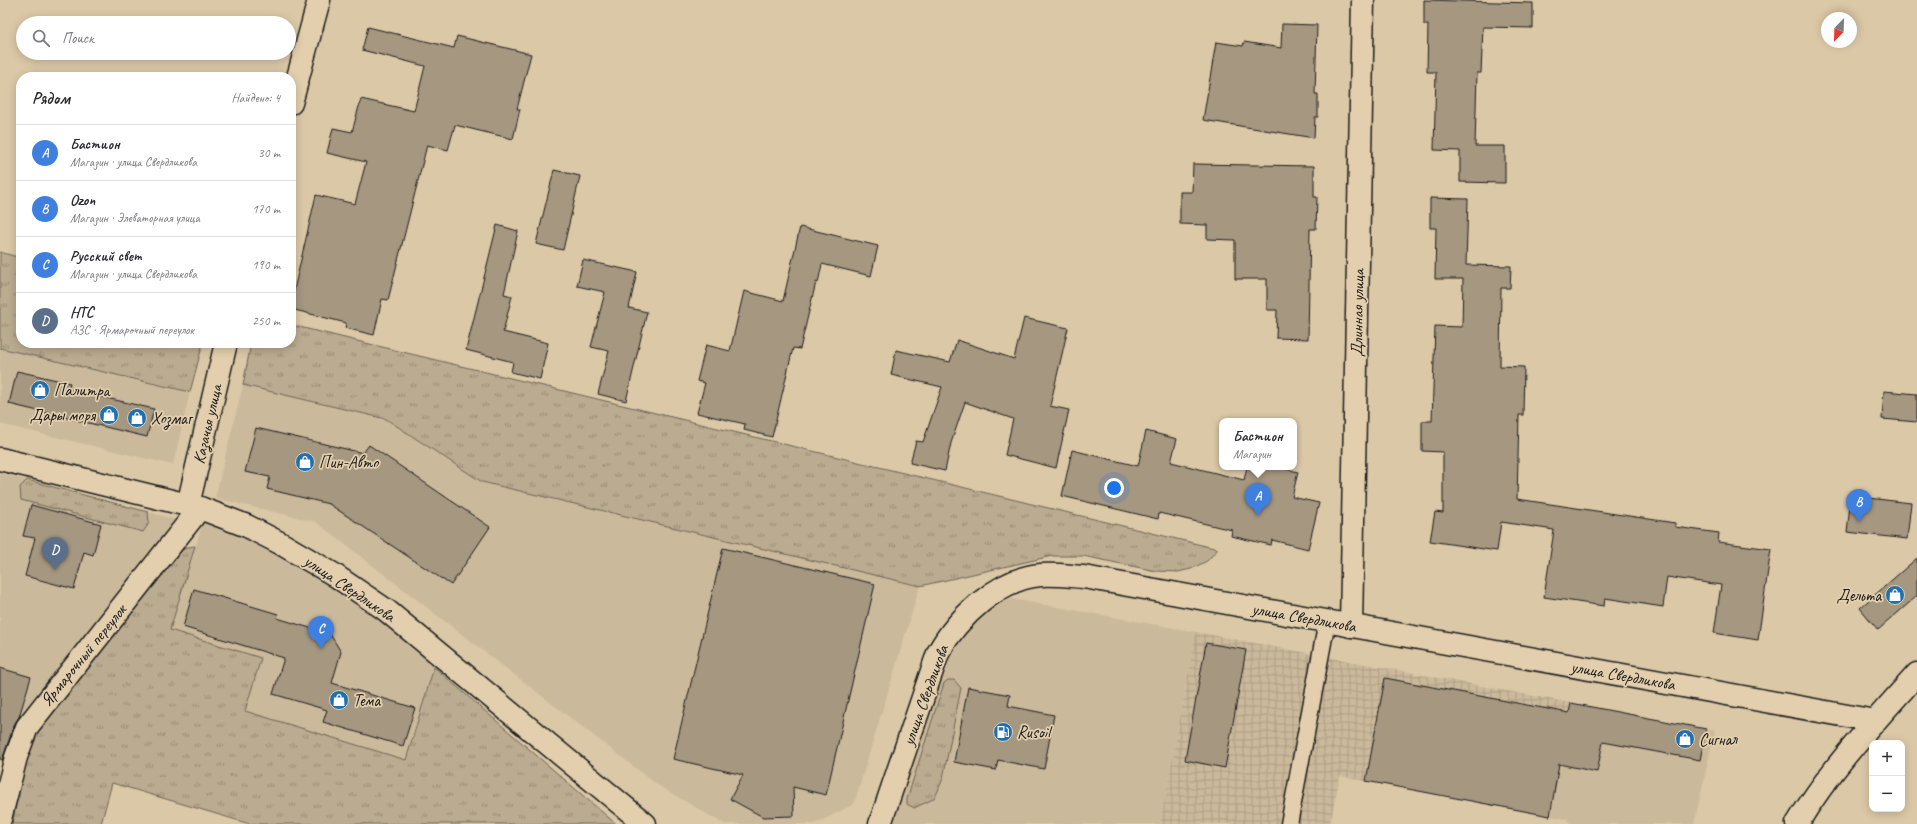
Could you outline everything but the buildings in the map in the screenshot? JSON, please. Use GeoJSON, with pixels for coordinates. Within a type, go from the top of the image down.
{"type":"FeatureCollection","features":[{"type":"Feature","properties":{"kind":"street"},"geometry":{"type":"LineString","coordinates":[[296,85],[319,0]]}},
{"type":"Feature","properties":{"kind":"street","name":"Длинная улица"},"geometry":{"type":"LineString","coordinates":[[1351,626],[1363,0]]}},
{"type":"Feature","properties":{"kind":"street","name":"Казачья улица"},"geometry":{"type":"LineString","coordinates":[[194,506],[225,348]]}},
{"type":"Feature","properties":{"kind":"street","name":"улица Свердликова"},"geometry":{"type":"LineString","coordinates":[[0,459],[194,506],[247,526],[267,536],[360,592],[435,650],[645,824]]}},
{"type":"Feature","properties":{"kind":"street","name":"Ярмарочный переулок"},"geometry":{"type":"LineString","coordinates":[[0,819],[16,757],[27,727],[194,506]]}},
{"type":"Feature","properties":{"kind":"street","name":"улица Свердликова"},"geometry":{"type":"LineString","coordinates":[[880,824],[938,652],[951,630],[964,617],[996,592],[1013,582],[1040,575],[1084,577],[1875,720]]}},
{"type":"Feature","properties":{"kind":"street"},"geometry":{"type":"LineString","coordinates":[[1797,824],[1809,804],[1839,763],[1875,720],[1917,674]]}},
{"type":"Feature","properties":{"kind":"lane"},"geometry":{"type":"LineString","coordinates":[[1289,824],[1327,622]]}},
{"type":"Feature","properties":{"kind":"shaded area"},"geometry":{"type":"Polygon","coordinates":[[[0,348],[190,392],[173,465],[0,424],[0,348]]]}},
{"type":"Feature","properties":{"kind":"shaded area"},"geometry":{"type":"Polygon","coordinates":[[[243,385],[386,419],[482,482],[920,586],[854,804],[815,824],[724,824],[659,786],[316,522],[215,498],[243,385]]]}},
{"type":"Feature","properties":{"kind":"shaded area"},"geometry":{"type":"Polygon","coordinates":[[[0,473],[182,521],[12,748],[0,744],[0,473]]]}},
{"type":"Feature","properties":{"kind":"shaded area"},"geometry":{"type":"Polygon","coordinates":[[[203,522],[260,544],[328,583],[359,603],[407,641],[434,667],[406,760],[245,711],[170,630],[203,522]]]}},
{"type":"Feature","properties":{"kind":"shaded area"},"geometry":{"type":"Polygon","coordinates":[[[1012,599],[1196,632],[1160,824],[891,824],[946,665],[958,640],[992,604],[1012,599]]]}},
{"type":"Feature","properties":{"kind":"shaded area"},"geometry":{"type":"Polygon","coordinates":[[[1196,632],[1571,703],[1569,713],[1607,719],[1597,772],[1559,765],[1550,816],[1340,776],[1330,824],[1160,824],[1196,632]]]}},
{"type":"Feature","properties":{"kind":"shaded area"},"geometry":{"type":"Polygon","coordinates":[[[1571,703],[1715,730],[1694,824],[1571,824],[1567,819],[1550,816],[1571,703]]]}},
{"type":"Feature","properties":{"kind":"green space"},"geometry":{"type":"Polygon","coordinates":[[[0,252],[16,257],[16,348],[202,348],[190,392],[0,348],[0,252]]]}},
{"type":"Feature","properties":{"kind":"green space"},"geometry":{"type":"Polygon","coordinates":[[[296,326],[1218,549],[1207,561],[1191,569],[1178,572],[1156,571],[1083,556],[1052,556],[920,586],[482,482],[386,419],[243,385],[250,348],[296,348],[296,326]]]}},
{"type":"Feature","properties":{"kind":"green space"},"geometry":{"type":"Polygon","coordinates":[[[27,480],[148,512],[149,523],[143,532],[21,500],[20,487],[27,480]]]}},
{"type":"Feature","properties":{"kind":"green space"},"geometry":{"type":"Polygon","coordinates":[[[195,546],[170,630],[261,658],[245,711],[406,760],[434,667],[616,824],[250,824],[112,783],[101,824],[12,824],[28,750],[36,735],[179,552],[188,547],[195,546]]]}},
{"type":"Feature","properties":{"kind":"green space"},"geometry":{"type":"Polygon","coordinates":[[[948,680],[954,680],[961,688],[943,778],[933,799],[914,808],[907,804],[907,799],[944,683],[948,680]]]}},
{"type":"Feature","properties":{"kind":"place","name":"Палитра"},"geometry":{"type":"Point","coordinates":[40,390]}},
{"type":"Feature","properties":{"kind":"place","name":"Дары моря"},"geometry":{"type":"Point","coordinates":[109,415]}},
{"type":"Feature","properties":{"kind":"place","name":"Хозмаг"},"geometry":{"type":"Point","coordinates":[137,418]}},
{"type":"Feature","properties":{"kind":"place","name":"Пин-Авто"},"geometry":{"type":"Point","coordinates":[305,462]}},
{"type":"Feature","properties":{"kind":"place","name":"Бастион"},"geometry":{"type":"Point","coordinates":[1258,516]}},
{"type":"Feature","properties":{"kind":"place","name":"Ozon"},"geometry":{"type":"Point","coordinates":[1859,522]}},
{"type":"Feature","properties":{"kind":"place","name":"НТС"},"geometry":{"type":"Point","coordinates":[55,570]}},
{"type":"Feature","properties":{"kind":"place","name":"Дельта"},"geometry":{"type":"Point","coordinates":[1895,595]}},
{"type":"Feature","properties":{"kind":"place","name":"Русский свет"},"geometry":{"type":"Point","coordinates":[321,649]}},
{"type":"Feature","properties":{"kind":"place","name":"Тема"},"geometry":{"type":"Point","coordinates":[339,700]}},
{"type":"Feature","properties":{"kind":"place","name":"Rusoil"},"geometry":{"type":"Point","coordinates":[1003,732]}},
{"type":"Feature","properties":{"kind":"place","name":"Сигнал"},"geometry":{"type":"Point","coordinates":[1685,739]}}]}
